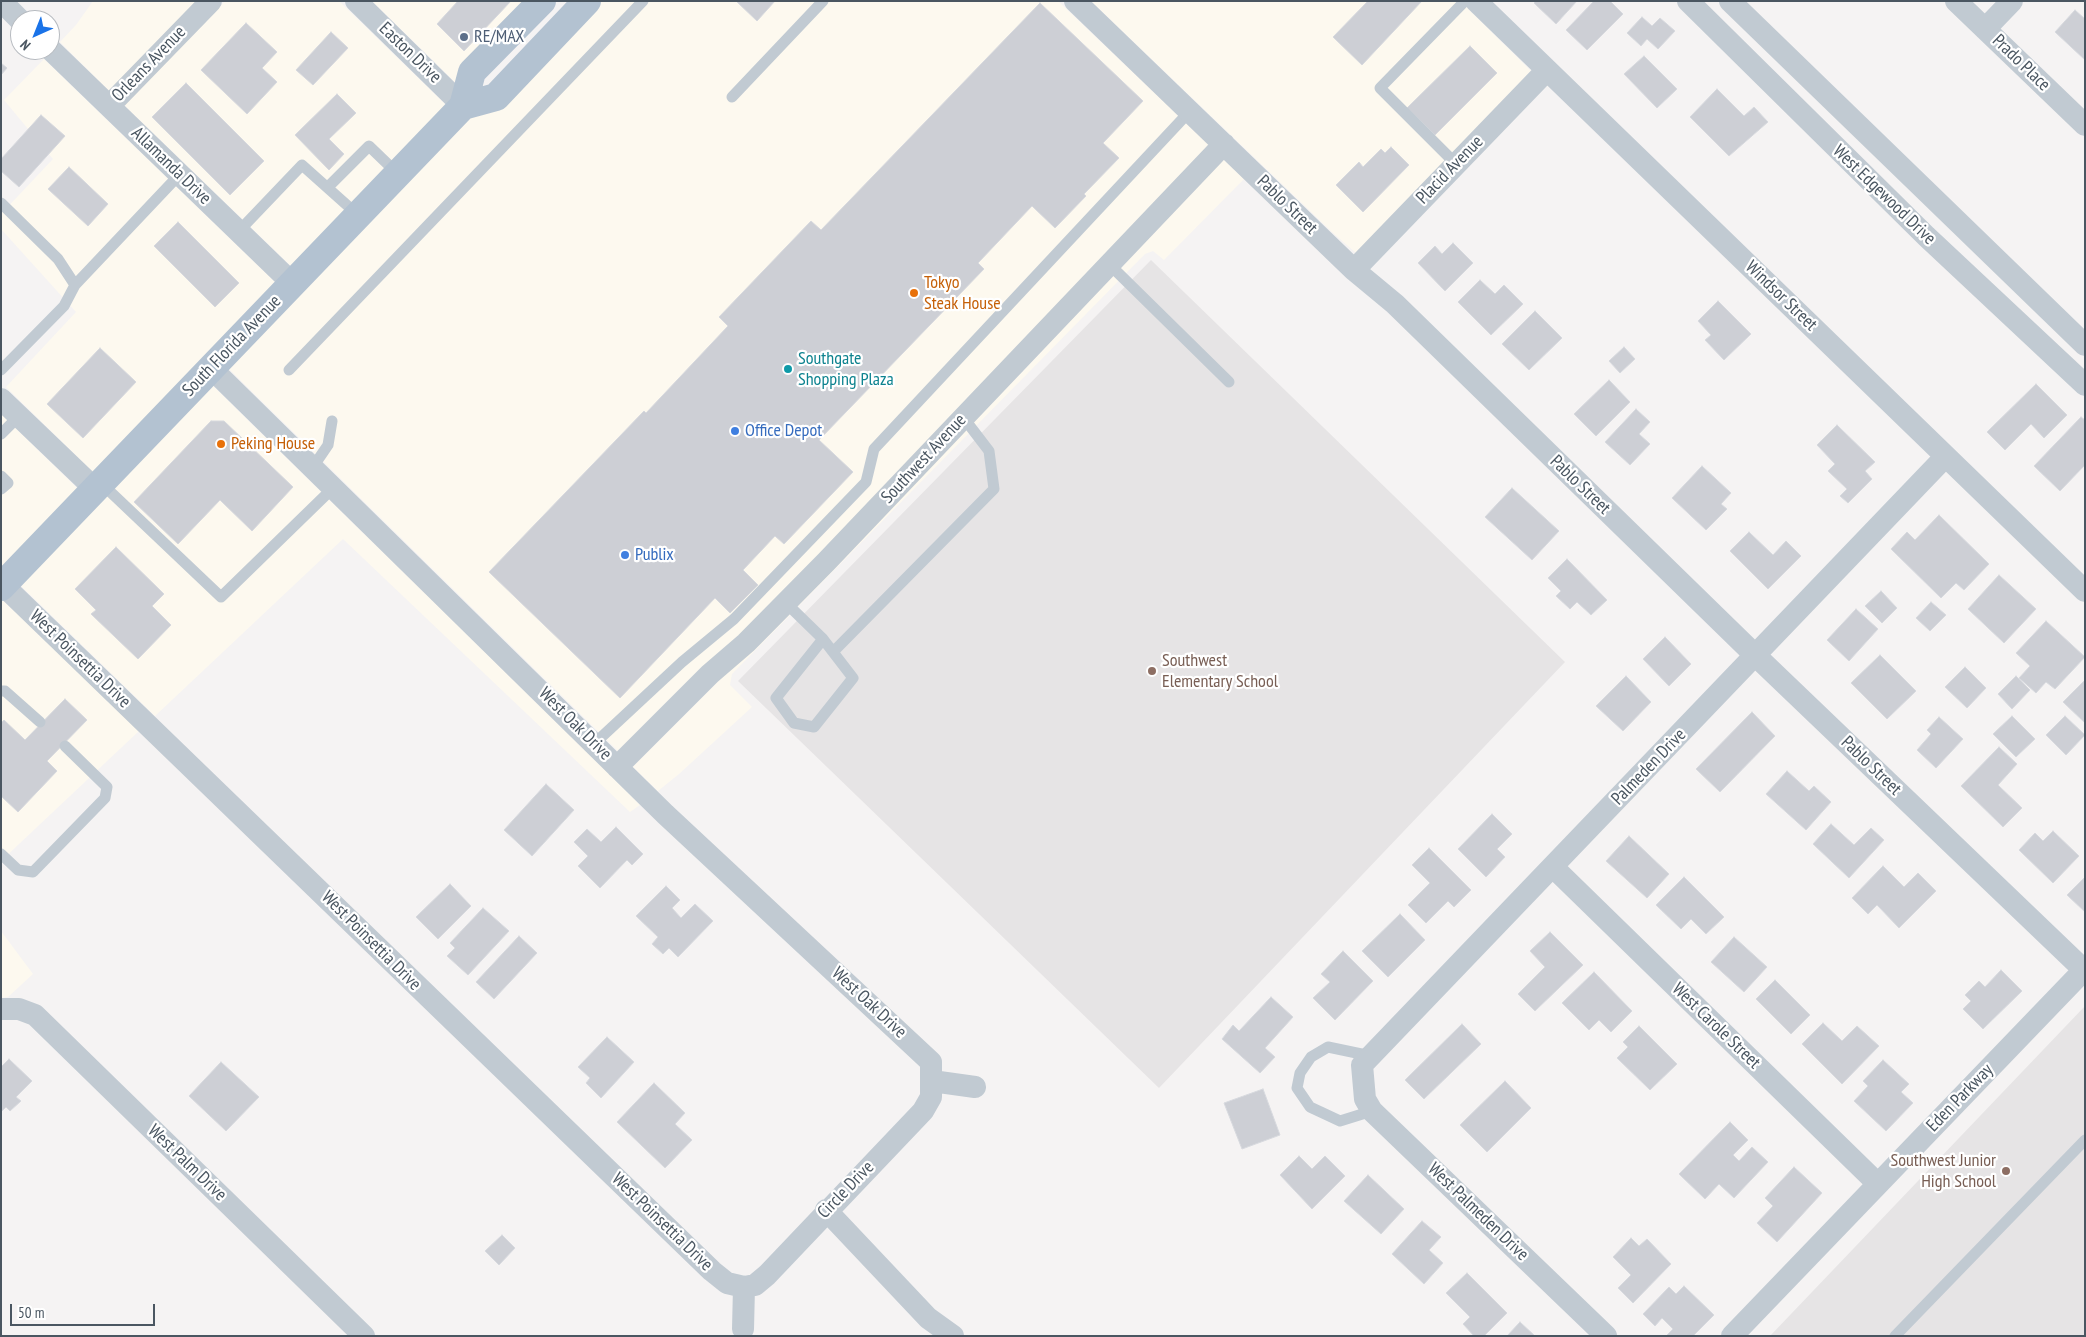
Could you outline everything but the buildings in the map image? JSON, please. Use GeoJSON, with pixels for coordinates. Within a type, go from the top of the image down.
{"type":"FeatureCollection","features":[{"type":"Feature","properties":{"kind":"main road","name":"South Florida Avenue"},"geometry":{"type":"LineString","coordinates":[[2,586],[463,106],[472,72],[542,1]]}},
{"type":"Feature","properties":{"kind":"main road"},"geometry":{"type":"LineString","coordinates":[[463,106],[496,97],[588,1]]}},
{"type":"Feature","properties":{"kind":"street","name":"Orleans Avenue"},"geometry":{"type":"LineString","coordinates":[[109,106],[211,1]]}},
{"type":"Feature","properties":{"kind":"street","name":"Easton Drive"},"geometry":{"type":"LineString","coordinates":[[356,1],[463,106]]}},
{"type":"Feature","properties":{"kind":"street","name":"Pablo Street"},"geometry":{"type":"LineString","coordinates":[[1075,1],[1354,270],[1395,304],[1756,656],[2084,970]]}},
{"type":"Feature","properties":{"kind":"street","name":"Windsor Street"},"geometry":{"type":"LineString","coordinates":[[1476,1],[2085,591]]}},
{"type":"Feature","properties":{"kind":"street","name":"West Edgewood Drive"},"geometry":{"type":"LineString","coordinates":[[1688,1],[1926,236],[2085,385]]}},
{"type":"Feature","properties":{"kind":"street","name":"West Edgewood Drive"},"geometry":{"type":"LineString","coordinates":[[1730,1],[2085,345]]}},
{"type":"Feature","properties":{"kind":"street","name":"Prado Place"},"geometry":{"type":"LineString","coordinates":[[1956,1],[2085,126]]}},
{"type":"Feature","properties":{"kind":"street"},"geometry":{"type":"LineString","coordinates":[[1985,29],[2012,1]]}},
{"type":"Feature","properties":{"kind":"street","name":"Allamanda Drive"},"geometry":{"type":"LineString","coordinates":[[60,59],[292,283]]}},
{"type":"Feature","properties":{"kind":"street","name":"Placid Avenue"},"geometry":{"type":"LineString","coordinates":[[1354,270],[1546,70]]}},
{"type":"Feature","properties":{"kind":"street","name":"Southwest Avenue"},"geometry":{"type":"LineString","coordinates":[[617,767],[710,674],[746,643],[786,603],[1224,144]]}},
{"type":"Feature","properties":{"kind":"street","name":"West Oak Drive"},"geometry":{"type":"LineString","coordinates":[[211,368],[595,743],[617,767],[913,1044],[931,1062],[932,1081]]}},
{"type":"Feature","properties":{"kind":"street"},"geometry":{"type":"LineString","coordinates":[[1,399],[98,486]]}},
{"type":"Feature","properties":{"kind":"street","name":"Palmeden Drive"},"geometry":{"type":"LineString","coordinates":[[1363,1081],[1362,1065],[1554,868],[1945,457]]}},
{"type":"Feature","properties":{"kind":"street","name":"West Poinsettia Drive"},"geometry":{"type":"LineString","coordinates":[[2,586],[712,1271],[727,1283],[744,1287]]}},
{"type":"Feature","properties":{"kind":"street","name":"West Carole Street"},"geometry":{"type":"LineString","coordinates":[[1554,868],[1878,1184]]}},
{"type":"Feature","properties":{"kind":"street","name":"Eden Parkway"},"geometry":{"type":"LineString","coordinates":[[1732,1336],[2084,970]]}},
{"type":"Feature","properties":{"kind":"street","name":"West Palm Drive"},"geometry":{"type":"LineString","coordinates":[[1,1009],[19,1009],[35,1015],[364,1336]]}},
{"type":"Feature","properties":{"kind":"street"},"geometry":{"type":"LineString","coordinates":[[932,1081],[975,1088]]}},
{"type":"Feature","properties":{"kind":"street","name":"Circle Drive"},"geometry":{"type":"LineString","coordinates":[[744,1287],[755,1285],[767,1275],[826,1210],[923,1110],[931,1098],[932,1081]]}},
{"type":"Feature","properties":{"kind":"street","name":"West Palmeden Drive"},"geometry":{"type":"LineString","coordinates":[[1363,1081],[1365,1098],[1372,1111],[1606,1336]]}},
{"type":"Feature","properties":{"kind":"street"},"geometry":{"type":"LineString","coordinates":[[826,1210],[928,1318],[953,1336]]}},
{"type":"Feature","properties":{"kind":"street"},"geometry":{"type":"LineString","coordinates":[[743,1329],[744,1287]]}},
{"type":"Feature","properties":{"kind":"lane"},"geometry":{"type":"LineString","coordinates":[[289,370],[643,1]]}},
{"type":"Feature","properties":{"kind":"lane"},"geometry":{"type":"LineString","coordinates":[[732,97],[823,1]]}},
{"type":"Feature","properties":{"kind":"lane"},"geometry":{"type":"LineString","coordinates":[[1456,164],[1380,88],[1465,1]]}},
{"type":"Feature","properties":{"kind":"lane"},"geometry":{"type":"LineString","coordinates":[[595,743],[682,662],[734,619],[866,482],[874,449],[1190,111]]}},
{"type":"Feature","properties":{"kind":"lane"},"geometry":{"type":"LineString","coordinates":[[328,187],[369,146],[398,174]]}},
{"type":"Feature","properties":{"kind":"lane"},"geometry":{"type":"LineString","coordinates":[[239,231],[302,165],[358,215]]}},
{"type":"Feature","properties":{"kind":"lane"},"geometry":{"type":"LineString","coordinates":[[1,370],[64,306],[75,285],[180,174]]}},
{"type":"Feature","properties":{"kind":"lane"},"geometry":{"type":"LineString","coordinates":[[1,203],[58,259],[75,285]]}},
{"type":"Feature","properties":{"kind":"lane"},"geometry":{"type":"LineString","coordinates":[[1110,265],[1229,382]]}},
{"type":"Feature","properties":{"kind":"lane"},"geometry":{"type":"LineString","coordinates":[[1,434],[19,416]]}},
{"type":"Feature","properties":{"kind":"lane"},"geometry":{"type":"LineString","coordinates":[[834,651],[994,489],[989,451],[963,417]]}},
{"type":"Feature","properties":{"kind":"lane"},"geometry":{"type":"LineString","coordinates":[[313,467],[328,445],[332,421]]}},
{"type":"Feature","properties":{"kind":"lane"},"geometry":{"type":"LineString","coordinates":[[1,476],[8,483],[1,490]]}},
{"type":"Feature","properties":{"kind":"lane"},"geometry":{"type":"LineString","coordinates":[[98,486],[221,597],[334,487]]}},
{"type":"Feature","properties":{"kind":"lane"},"geometry":{"type":"LineString","coordinates":[[786,603],[823,639],[834,651],[853,678],[814,728],[794,723],[776,698],[823,639]]}},
{"type":"Feature","properties":{"kind":"lane"},"geometry":{"type":"LineString","coordinates":[[1,691],[5,691],[40,722]]}},
{"type":"Feature","properties":{"kind":"lane"},"geometry":{"type":"LineString","coordinates":[[1,854],[18,870],[33,872],[105,798],[107,787],[65,746]]}},
{"type":"Feature","properties":{"kind":"lane"},"geometry":{"type":"LineString","coordinates":[[1371,1056],[1328,1047],[1310,1057],[1300,1073],[1297,1088],[1310,1107],[1340,1121],[1372,1111]]}},
{"type":"Feature","properties":{"kind":"lane"},"geometry":{"type":"LineString","coordinates":[[1895,1336],[2085,1140]]}},
{"type":"Feature","properties":{"kind":"shaded area"},"geometry":{"type":"Polygon","coordinates":[[[93,1],[197,1],[109,91],[60,42],[76,25],[93,1]]]}},
{"type":"Feature","properties":{"kind":"shaded area"},"geometry":{"type":"Polygon","coordinates":[[[225,1],[339,1],[448,107],[293,268],[124,105],[225,1]]]}},
{"type":"Feature","properties":{"kind":"shaded area"},"geometry":{"type":"Polygon","coordinates":[[[372,1],[527,1],[458,85],[372,1]]]}},
{"type":"Feature","properties":{"kind":"shaded area"},"geometry":{"type":"Polygon","coordinates":[[[601,1],[1058,1],[1209,145],[819,555],[740,636],[618,751],[226,366],[466,117],[503,104],[601,1]]]}},
{"type":"Feature","properties":{"kind":"shaded area"},"geometry":{"type":"Polygon","coordinates":[[[1091,1],[1460,1],[1531,71],[1356,253],[1091,1]]]}},
{"type":"Feature","properties":{"kind":"shaded area"},"geometry":{"type":"Polygon","coordinates":[[[45,60],[277,284],[95,474],[6,387],[76,312],[1,229],[1,214],[53,159],[4,100],[45,60]]]}},
{"type":"Feature","properties":{"kind":"shaded area"},"geometry":{"type":"Polygon","coordinates":[[[1223,159],[1244,179],[1164,260],[1153,251],[1145,254],[732,674],[730,685],[752,707],[658,791],[632,766],[1026,368],[1223,159]]]}},
{"type":"Feature","properties":{"kind":"shaded area","name":"Southwest Elementary School"},"geometry":{"type":"Polygon","coordinates":[[[1151,260],[1565,662],[1159,1088],[738,681],[1151,260]]]}},
{"type":"Feature","properties":{"kind":"shaded area"},"geometry":{"type":"Polygon","coordinates":[[[210,383],[640,805],[630,812],[343,539],[155,716],[18,583],[210,383]]]}},
{"type":"Feature","properties":{"kind":"shaded area"},"geometry":{"type":"Polygon","coordinates":[[[1,414],[79,490],[1,572],[1,414]]]}},
{"type":"Feature","properties":{"kind":"shaded area"},"geometry":{"type":"Polygon","coordinates":[[[3,600],[139,731],[1,861],[1,601],[3,600]]]}},
{"type":"Feature","properties":{"kind":"shaded area"},"geometry":{"type":"Polygon","coordinates":[[[1,931],[33,974],[8,997],[1,998],[1,931]]]}},
{"type":"Feature","properties":{"kind":"shaded area","name":"Southwest Junior High School"},"geometry":{"type":"Polygon","coordinates":[[[2085,1006],[2085,1336],[1770,1336],[2085,1006]]]}},
{"type":"Feature","properties":{"kind":"place","name":"RE/MAX"},"geometry":{"type":"Point","coordinates":[464,37]}},
{"type":"Feature","properties":{"kind":"place","name":"Tokyo Steak House"},"geometry":{"type":"Point","coordinates":[914,293]}},
{"type":"Feature","properties":{"kind":"place","name":"Southgate Shopping Plaza"},"geometry":{"type":"Point","coordinates":[788,369]}},
{"type":"Feature","properties":{"kind":"place","name":"Office Depot"},"geometry":{"type":"Point","coordinates":[735,431]}},
{"type":"Feature","properties":{"kind":"place","name":"Peking House"},"geometry":{"type":"Point","coordinates":[221,444]}},
{"type":"Feature","properties":{"kind":"place","name":"Publix"},"geometry":{"type":"Point","coordinates":[625,555]}},
{"type":"Feature","properties":{"kind":"place","name":"Southwest Elementary School"},"geometry":{"type":"Point","coordinates":[1152,671]}},
{"type":"Feature","properties":{"kind":"place","name":"Southwest Junior High School"},"geometry":{"type":"Point","coordinates":[2006,1171]}}]}
